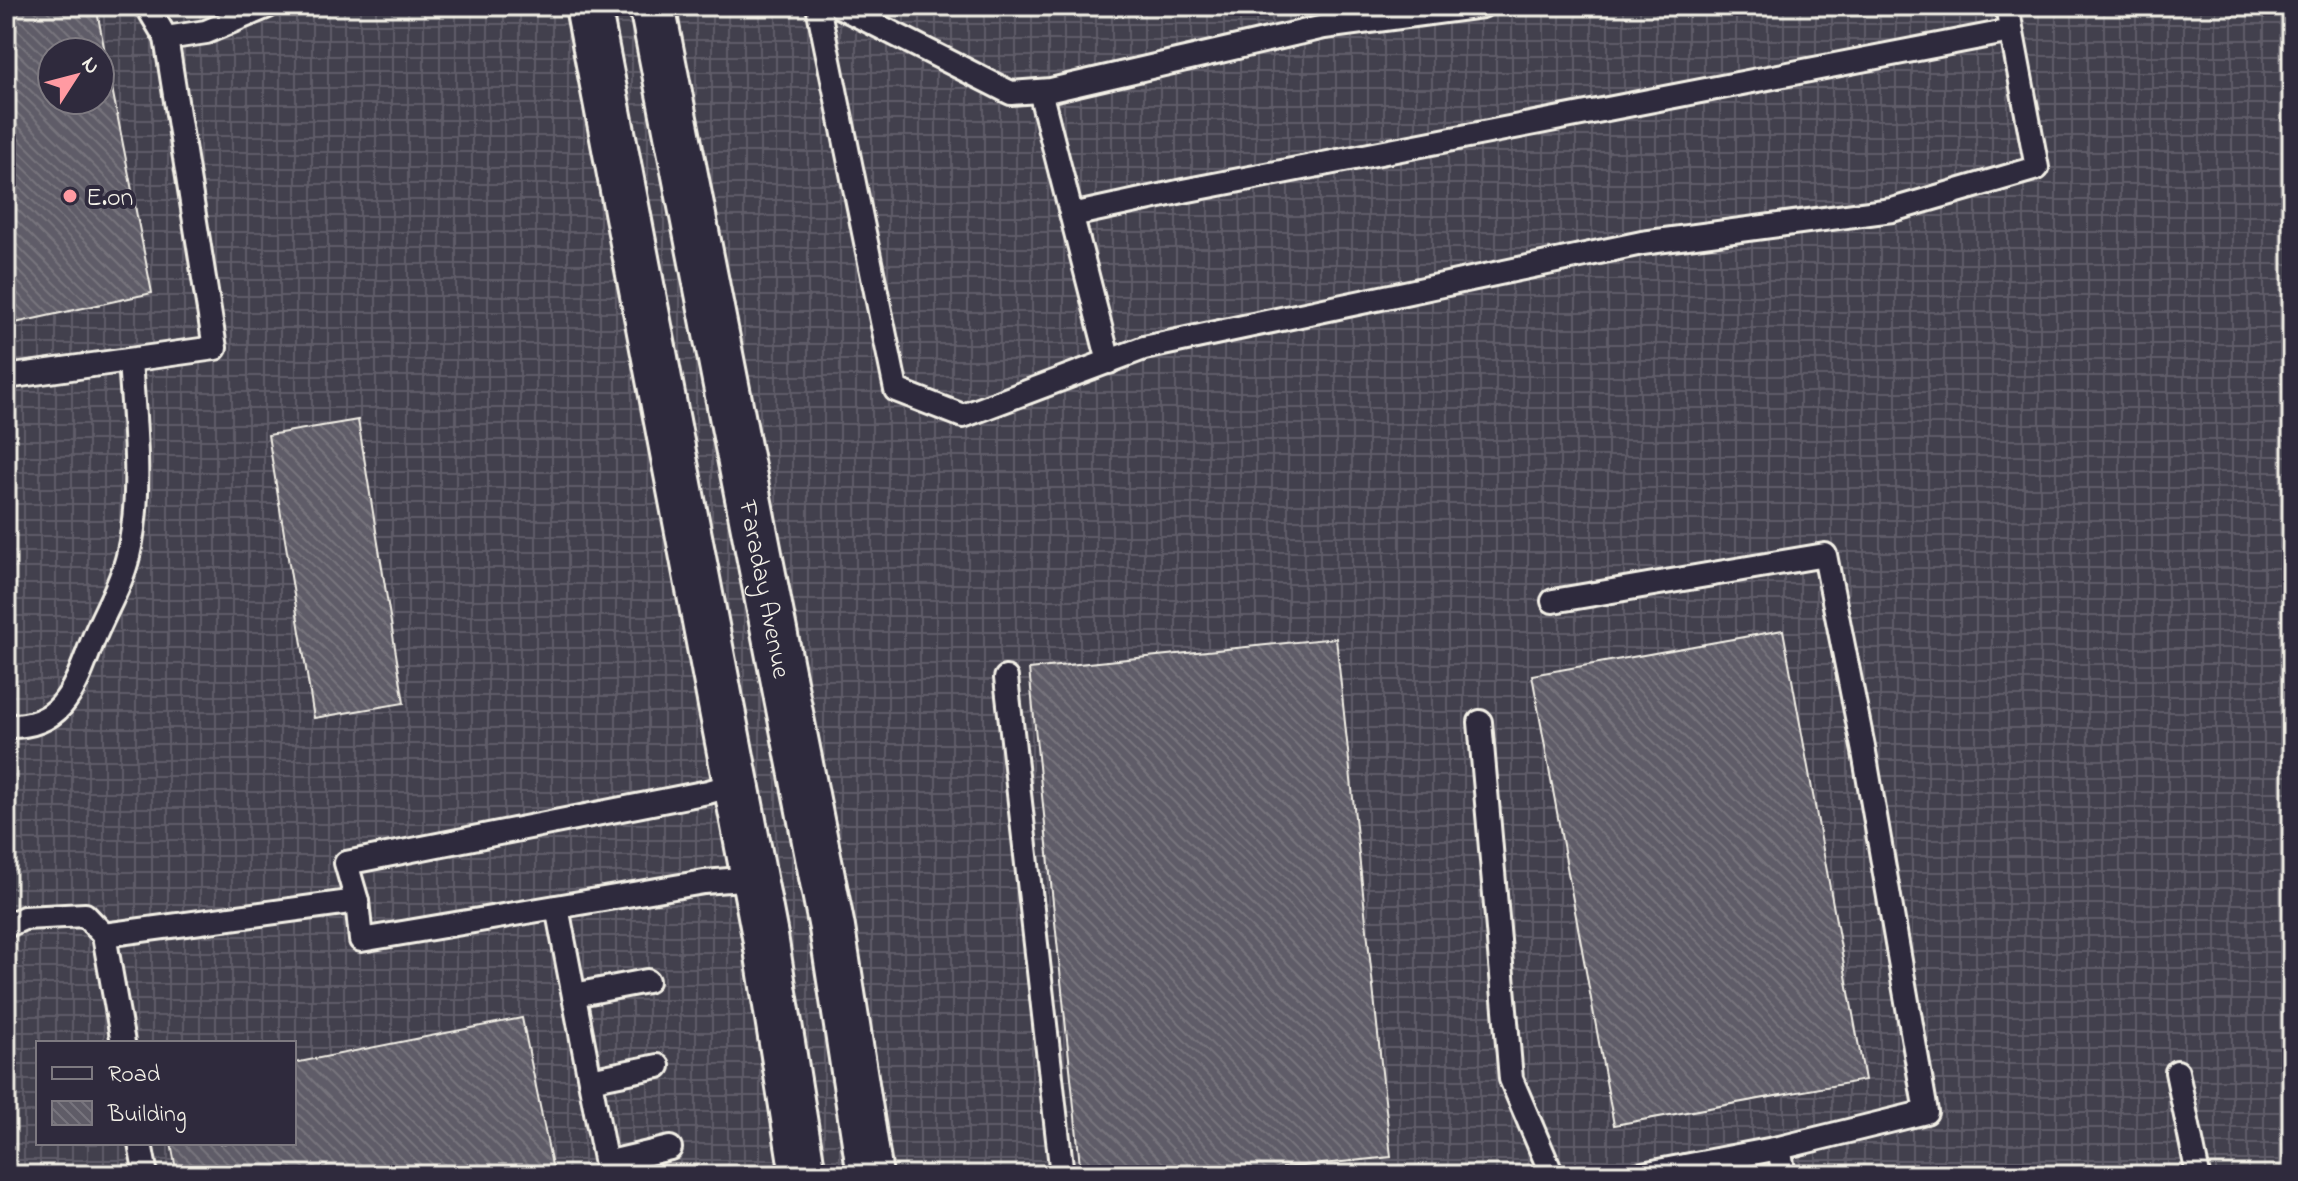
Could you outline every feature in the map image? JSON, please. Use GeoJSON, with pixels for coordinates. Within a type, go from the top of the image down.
{"type":"FeatureCollection","features":[{"type":"Feature","properties":{"kind":"street"},"geometry":{"type":"LineString","coordinates":[[588,6],[754,878],[803,1175]]}},
{"type":"Feature","properties":{"kind":"street","name":"Faraday Avenue"},"geometry":{"type":"LineString","coordinates":[[652,6],[832,928],[870,1175]]}},
{"type":"Feature","properties":{"kind":"lane"},"geometry":{"type":"LineString","coordinates":[[6,377],[215,348],[166,38],[147,6]]}},
{"type":"Feature","properties":{"kind":"lane"},"geometry":{"type":"LineString","coordinates":[[166,38],[206,32],[268,6]]}},
{"type":"Feature","properties":{"kind":"lane"},"geometry":{"type":"LineString","coordinates":[[818,6],[896,390],[963,416],[1144,348],[1642,243],[1892,210],[2037,168],[2007,6]]}},
{"type":"Feature","properties":{"kind":"lane"},"geometry":{"type":"LineString","coordinates":[[839,6],[1011,93],[1040,91],[1324,27],[1482,6]]}},
{"type":"Feature","properties":{"kind":"lane"},"geometry":{"type":"LineString","coordinates":[[1072,215],[2011,31]]}},
{"type":"Feature","properties":{"kind":"lane"},"geometry":{"type":"LineString","coordinates":[[1040,91],[1109,362]]}},
{"type":"Feature","properties":{"kind":"lane"},"geometry":{"type":"LineString","coordinates":[[6,726],[36,722],[55,713],[71,693],[101,622],[112,604],[128,557],[135,503],[130,360]]}},
{"type":"Feature","properties":{"kind":"lane"},"geometry":{"type":"LineString","coordinates":[[1553,601],[1825,555],[1864,752],[1926,1112],[1779,1148],[1637,1175]]}},
{"type":"Feature","properties":{"kind":"lane"},"geometry":{"type":"LineString","coordinates":[[1006,678],[1062,1175]]}},
{"type":"Feature","properties":{"kind":"lane"},"geometry":{"type":"LineString","coordinates":[[1480,722],[1511,1079],[1552,1175]]}},
{"type":"Feature","properties":{"kind":"lane"},"geometry":{"type":"LineString","coordinates":[[736,784],[346,863],[357,901],[361,940],[704,882],[754,878]]}},
{"type":"Feature","properties":{"kind":"lane"},"geometry":{"type":"LineString","coordinates":[[104,935],[357,901]]}},
{"type":"Feature","properties":{"kind":"lane"},"geometry":{"type":"LineString","coordinates":[[557,907],[607,1169],[670,1148]]}},
{"type":"Feature","properties":{"kind":"lane"},"geometry":{"type":"LineString","coordinates":[[6,926],[24,918],[85,915],[104,935],[123,1041]]}},
{"type":"Feature","properties":{"kind":"lane"},"geometry":{"type":"LineString","coordinates":[[574,995],[647,981]]}},
{"type":"Feature","properties":{"kind":"lane"},"geometry":{"type":"LineString","coordinates":[[590,1080],[658,1066]]}},
{"type":"Feature","properties":{"kind":"lane"},"geometry":{"type":"LineString","coordinates":[[2177,1072],[2198,1175]]}},
{"type":"Feature","properties":{"kind":"lane"},"geometry":{"type":"LineString","coordinates":[[140,1145],[146,1175]]}},
{"type":"Feature","properties":{"kind":"lane"},"geometry":{"type":"LineString","coordinates":[[1779,1148],[1784,1175]]}},
{"type":"Feature","properties":{"kind":"lane"},"geometry":{"type":"LineString","coordinates":[[1685,1166],[1708,1175]]}},
{"type":"Feature","properties":{"kind":"shaded area"},"geometry":{"type":"Polygon","coordinates":[[[6,6],[2292,6],[2292,1175],[6,1175],[6,6]]]}},
{"type":"Feature","properties":{"kind":"building","name":"E.on"},"geometry":{"type":"Polygon","coordinates":[[[6,6],[96,6],[102,36],[36,36],[36,116],[116,116],[116,108],[152,293],[6,325],[6,6]]]}},
{"type":"Feature","properties":{"kind":"building"},"geometry":{"type":"Polygon","coordinates":[[[358,420],[404,703],[314,718],[268,435],[358,420]]]}},
{"type":"Feature","properties":{"kind":"building"},"geometry":{"type":"Polygon","coordinates":[[[1783,630],[1865,1080],[1614,1125],[1532,675],[1783,630]]]}},
{"type":"Feature","properties":{"kind":"building"},"geometry":{"type":"Polygon","coordinates":[[[1336,638],[1391,1157],[1283,1168],[1283,1175],[1081,1175],[1029,669],[1336,638]]]}},
{"type":"Feature","properties":{"kind":"building"},"geometry":{"type":"Polygon","coordinates":[[[522,1018],[554,1175],[177,1175],[171,1145],[296,1145],[296,1063],[522,1018]]]}},
{"type":"Feature","properties":{"kind":"place","name":"E.on"},"geometry":{"type":"Point","coordinates":[70,196]}}]}
